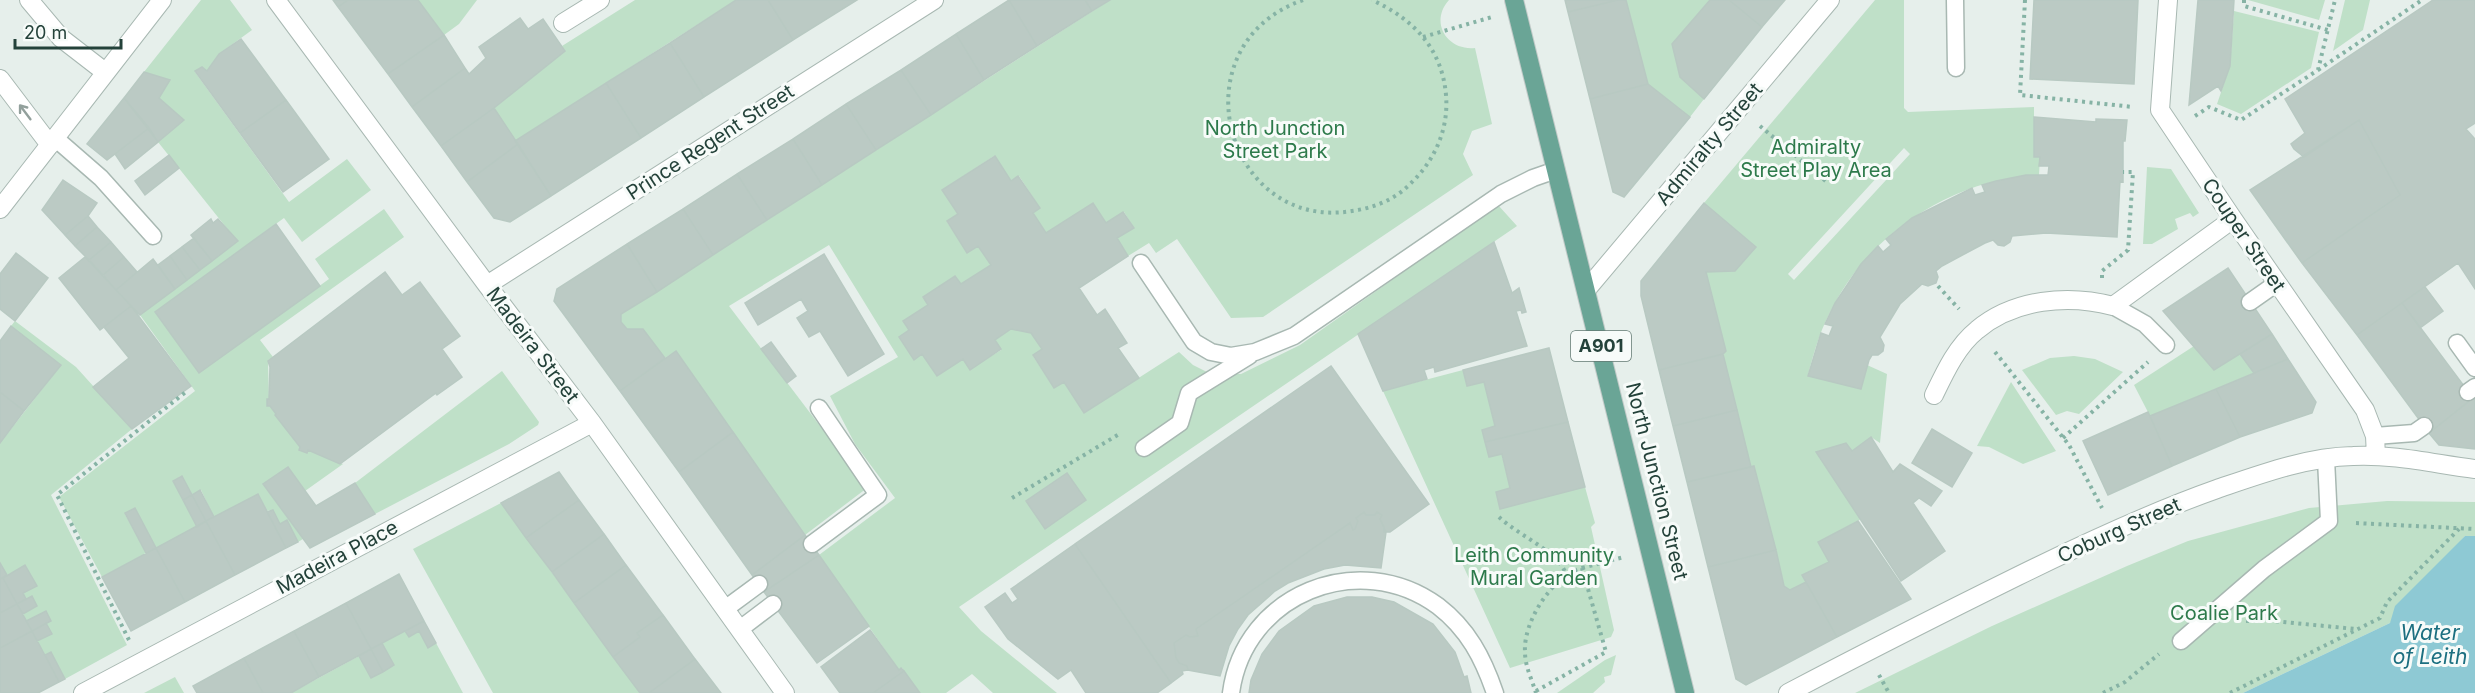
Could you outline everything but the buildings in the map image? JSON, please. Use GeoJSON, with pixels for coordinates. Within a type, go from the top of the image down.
{"type":"FeatureCollection","features":[{"type":"Feature","properties":{"kind":"main road","name":"North Junction Street"},"geometry":{"type":"LineString","coordinates":[[1515,5],[1685,693]]}},
{"type":"Feature","properties":{"kind":"street"},"geometry":{"type":"LineString","coordinates":[[29,0],[61,38],[105,72]]}},
{"type":"Feature","properties":{"kind":"street"},"geometry":{"type":"LineString","coordinates":[[0,209],[162,0]]}},
{"type":"Feature","properties":{"kind":"street","name":"Madeira Street"},"geometry":{"type":"LineString","coordinates":[[276,0],[592,423],[785,693]]}},
{"type":"Feature","properties":{"kind":"street"},"geometry":{"type":"LineString","coordinates":[[563,23],[600,0]]}},
{"type":"Feature","properties":{"kind":"street","name":"Prince Regent Street"},"geometry":{"type":"LineString","coordinates":[[487,285],[934,0]]}},
{"type":"Feature","properties":{"kind":"street","name":"Admiralty Street"},"geometry":{"type":"LineString","coordinates":[[1587,289],[1830,0]]}},
{"type":"Feature","properties":{"kind":"street"},"geometry":{"type":"LineString","coordinates":[[2160,110],[2168,0]]}},
{"type":"Feature","properties":{"kind":"street"},"geometry":{"type":"LineString","coordinates":[[0,79],[52,141]]}},
{"type":"Feature","properties":{"kind":"street","name":"Couper Street"},"geometry":{"type":"LineString","coordinates":[[2160,110],[2365,410],[2375,436],[2376,456]]}},
{"type":"Feature","properties":{"kind":"street"},"geometry":{"type":"LineString","coordinates":[[1934,395],[1955,357],[1977,330],[2006,312],[2028,304],[2072,299],[2106,304],[2233,219]]}},
{"type":"Feature","properties":{"kind":"street","name":"Madeira Place"},"geometry":{"type":"LineString","coordinates":[[83,693],[592,423]]}},
{"type":"Feature","properties":{"kind":"street","name":"Coburg Street"},"geometry":{"type":"LineString","coordinates":[[1788,693],[1920,624],[2114,530],[2195,497],[2251,478],[2325,459],[2376,456],[2475,469]]}},
{"type":"Feature","properties":{"kind":"lane"},"geometry":{"type":"LineString","coordinates":[[1955,0],[1956,68]]}},
{"type":"Feature","properties":{"kind":"lane"},"geometry":{"type":"LineString","coordinates":[[52,141],[101,178],[153,236]]}},
{"type":"Feature","properties":{"kind":"lane"},"geometry":{"type":"LineString","coordinates":[[1144,448],[1180,423],[1189,393],[1255,352],[1294,336],[1501,194],[1533,178],[1556,170]]}},
{"type":"Feature","properties":{"kind":"lane"},"geometry":{"type":"LineString","coordinates":[[1141,263],[1194,342],[1211,352],[1231,356],[1255,352]]}},
{"type":"Feature","properties":{"kind":"lane"},"geometry":{"type":"LineString","coordinates":[[2250,302],[2277,283]]}},
{"type":"Feature","properties":{"kind":"lane"},"geometry":{"type":"LineString","coordinates":[[2106,304],[2145,324],[2166,345]]}},
{"type":"Feature","properties":{"kind":"lane"},"geometry":{"type":"LineString","coordinates":[[2457,343],[2475,369]]}},
{"type":"Feature","properties":{"kind":"lane"},"geometry":{"type":"LineString","coordinates":[[812,544],[878,495],[819,408]]}},
{"type":"Feature","properties":{"kind":"lane"},"geometry":{"type":"LineString","coordinates":[[2375,436],[2414,433],[2424,426]]}},
{"type":"Feature","properties":{"kind":"lane"},"geometry":{"type":"LineString","coordinates":[[2181,641],[2264,569],[2328,521],[2325,459]]}},
{"type":"Feature","properties":{"kind":"lane"},"geometry":{"type":"LineString","coordinates":[[1231,693],[1240,660],[1254,635],[1271,615],[1294,596],[1324,584],[1349,579],[1376,581],[1398,586],[1417,593],[1438,606],[1469,636],[1478,651],[1495,693]]}},
{"type":"Feature","properties":{"kind":"lane"},"geometry":{"type":"LineString","coordinates":[[725,609],[759,584]]}},
{"type":"Feature","properties":{"kind":"lane"},"geometry":{"type":"LineString","coordinates":[[740,629],[773,604]]}},
{"type":"Feature","properties":{"kind":"path"},"geometry":{"type":"LineString","coordinates":[[1303,0],[1288,5],[1270,17],[1254,32],[1242,49],[1233,68],[1228,89],[1227,111],[1231,132],[1250,170],[1265,186],[1282,198],[1302,207],[1323,212],[1344,213],[1366,209],[1404,190],[1432,158],[1443,128],[1446,96],[1443,75],[1435,55],[1424,37],[1409,21],[1372,0]]}},
{"type":"Feature","properties":{"kind":"path"},"geometry":{"type":"LineString","coordinates":[[2025,0],[2020,95],[2160,110]]}},
{"type":"Feature","properties":{"kind":"path"},"geometry":{"type":"LineString","coordinates":[[2244,0],[2244,6],[2328,30]]}},
{"type":"Feature","properties":{"kind":"path"},"geometry":{"type":"LineString","coordinates":[[2318,70],[2335,0]]}},
{"type":"Feature","properties":{"kind":"path"},"geometry":{"type":"LineString","coordinates":[[2218,111],[2241,120],[2422,0]]}},
{"type":"Feature","properties":{"kind":"path"},"geometry":{"type":"LineString","coordinates":[[1424,37],[1515,5]]}},
{"type":"Feature","properties":{"kind":"path"},"geometry":{"type":"LineString","coordinates":[[1738,109],[1828,183]]}},
{"type":"Feature","properties":{"kind":"path"},"geometry":{"type":"LineString","coordinates":[[2106,304],[2102,271],[2128,250],[2133,172],[2124,172]]}},
{"type":"Feature","properties":{"kind":"path"},"geometry":{"type":"LineString","coordinates":[[1938,286],[1977,330],[2069,445],[2114,530]]}},
{"type":"Feature","properties":{"kind":"path"},"geometry":{"type":"LineString","coordinates":[[2063,438],[2166,345]]}},
{"type":"Feature","properties":{"kind":"path"},"geometry":{"type":"LineString","coordinates":[[141,662],[57,495],[187,391]]}},
{"type":"Feature","properties":{"kind":"path"},"geometry":{"type":"LineString","coordinates":[[1012,498],[1130,428]]}},
{"type":"Feature","properties":{"kind":"path"},"geometry":{"type":"LineString","coordinates":[[1499,517],[1520,534],[1559,559],[1566,574]]}},
{"type":"Feature","properties":{"kind":"path"},"geometry":{"type":"LineString","coordinates":[[2328,521],[2475,530]]}},
{"type":"Feature","properties":{"kind":"path"},"geometry":{"type":"LineString","coordinates":[[2230,693],[2380,618],[2387,602],[2459,529]]}},
{"type":"Feature","properties":{"kind":"path"},"geometry":{"type":"LineString","coordinates":[[1582,568],[1606,652],[1536,692],[1524,652],[1528,634],[1544,598],[1566,574],[1582,568],[1650,550]]}},
{"type":"Feature","properties":{"kind":"path"},"geometry":{"type":"LineString","coordinates":[[2242,621],[2264,620],[2356,629]]}},
{"type":"Feature","properties":{"kind":"path"},"geometry":{"type":"LineString","coordinates":[[2103,693],[2125,682],[2156,657],[2181,641]]}},
{"type":"Feature","properties":{"kind":"green space"},"geometry":{"type":"Polygon","coordinates":[[[201,0],[230,0],[252,30],[219,54],[207,71],[202,67],[195,72],[289,202],[347,159],[371,190],[302,242],[284,218],[155,312],[199,373],[329,279],[315,259],[384,209],[404,237],[260,340],[273,357],[268,361],[269,399],[267,406],[270,406],[300,447],[343,464],[305,491],[288,467],[263,484],[303,539],[298,542],[287,520],[280,524],[273,510],[214,517],[201,490],[192,495],[181,476],[173,481],[197,527],[156,548],[134,508],[125,514],[146,553],[102,577],[59,497],[195,391],[140,315],[237,241],[158,142],[184,120],[159,98],[170,80],[144,72],[201,0]]]}},
{"type":"Feature","properties":{"kind":"green space"},"geometry":{"type":"Polygon","coordinates":[[[418,0],[477,0],[459,24],[444,35],[418,0]]]}},
{"type":"Feature","properties":{"kind":"green space"},"geometry":{"type":"Polygon","coordinates":[[[635,0],[736,0],[515,141],[494,108],[565,51],[562,46],[635,0]]]}},
{"type":"Feature","properties":{"kind":"green space","name":"North Junction Street Park"},"geometry":{"type":"Polygon","coordinates":[[[1110,0],[1449,0],[1443,9],[1441,26],[1449,40],[1456,45],[1475,48],[1492,124],[1472,131],[1463,154],[1473,175],[1263,317],[1231,318],[1177,239],[1156,253],[1149,243],[1128,256],[1117,238],[1134,228],[1124,212],[1106,223],[1093,203],[1046,233],[1033,213],[1040,208],[1019,176],[1011,181],[994,156],[942,190],[958,214],[947,222],[967,252],[978,246],[991,265],[961,284],[955,276],[923,297],[928,305],[903,321],[909,330],[899,337],[914,359],[922,354],[937,376],[963,359],[970,369],[1001,350],[995,340],[1011,329],[1031,333],[1042,349],[1033,356],[1054,388],[1064,382],[1084,413],[1179,352],[1193,365],[1211,374],[1241,374],[1300,345],[1498,205],[1517,226],[959,607],[981,631],[1057,693],[993,693],[972,674],[946,693],[920,693],[902,668],[899,670],[819,555],[895,498],[855,444],[830,396],[898,357],[829,245],[729,306],[867,488],[805,535],[676,351],[665,358],[643,329],[627,329],[621,322],[621,314],[1110,0]]]}},
{"type":"Feature","properties":{"kind":"green space"},"geometry":{"type":"Polygon","coordinates":[[[1626,0],[1710,0],[1672,44],[1680,77],[1704,99],[1690,117],[1648,84],[1626,0]]]}},
{"type":"Feature","properties":{"kind":"green space","name":"Admiralty Street Play Area"},"geometry":{"type":"Polygon","coordinates":[[[1875,0],[1904,0],[1904,108],[1908,112],[2034,107],[2034,157],[2040,157],[2039,175],[2008,178],[1978,186],[1921,213],[1895,231],[1872,253],[1852,277],[1830,311],[1808,375],[1860,389],[1867,365],[1887,374],[1880,443],[1871,437],[1852,451],[1861,519],[1818,542],[1829,562],[1802,575],[1806,582],[1790,590],[1784,586],[1754,466],[1751,467],[1723,354],[1725,351],[1706,272],[1735,271],[1756,247],[1704,203],[1875,0]],[[1904,148],[1788,274],[1794,280],[1910,154],[1904,148]]]}},
{"type":"Feature","properties":{"kind":"green space"},"geometry":{"type":"Polygon","coordinates":[[[2248,0],[2325,0],[2319,20],[2248,0]]]}},
{"type":"Feature","properties":{"kind":"green space"},"geometry":{"type":"Polygon","coordinates":[[[2345,0],[2370,0],[2363,30],[2333,51],[2345,0]]]}},
{"type":"Feature","properties":{"kind":"green space"},"geometry":{"type":"Polygon","coordinates":[[[2234,11],[2319,32],[2311,68],[2241,114],[2217,104],[2230,66],[2234,11]]]}},
{"type":"Feature","properties":{"kind":"green space"},"geometry":{"type":"Polygon","coordinates":[[[2147,167],[2171,169],[2199,213],[2193,217],[2190,213],[2175,219],[2178,229],[2152,244],[2143,244],[2147,167]]]}},
{"type":"Feature","properties":{"kind":"green space"},"geometry":{"type":"Polygon","coordinates":[[[15,321],[76,367],[132,429],[51,495],[127,645],[65,679],[51,652],[45,655],[37,641],[51,634],[46,623],[51,621],[46,612],[26,621],[23,614],[37,606],[32,597],[26,599],[23,593],[36,586],[25,566],[7,575],[0,563],[0,443],[61,365],[11,326],[15,321]]]}},
{"type":"Feature","properties":{"kind":"green space"},"geometry":{"type":"Polygon","coordinates":[[[2194,346],[2240,354],[2254,373],[2150,416],[2134,385],[2194,346]]]}},
{"type":"Feature","properties":{"kind":"green space"},"geometry":{"type":"Polygon","coordinates":[[[2074,356],[2095,359],[2123,372],[2079,414],[2067,411],[2056,415],[2022,370],[2050,358],[2074,356]]]}},
{"type":"Feature","properties":{"kind":"green space","name":"Leith Community Mural Garden"},"geometry":{"type":"Polygon","coordinates":[[[1463,370],[1467,386],[1484,382],[1510,488],[1496,492],[1500,508],[1585,487],[1595,523],[1591,527],[1614,630],[1611,637],[1510,668],[1383,391],[1463,370]]]}},
{"type":"Feature","properties":{"kind":"green space"},"geometry":{"type":"Polygon","coordinates":[[[502,371],[539,422],[538,425],[509,444],[375,514],[355,483],[502,371]]]}},
{"type":"Feature","properties":{"kind":"green space"},"geometry":{"type":"Polygon","coordinates":[[[2011,382],[2056,451],[2023,464],[1989,447],[1977,446],[2011,382]]]}},
{"type":"Feature","properties":{"kind":"green space","name":"Coalie Park"},"geometry":{"type":"Polygon","coordinates":[[[2387,501],[2475,502],[2475,536],[2465,536],[2390,623],[2243,693],[1855,693],[1992,626],[2188,541],[2309,508],[2387,501]]]}},
{"type":"Feature","properties":{"kind":"green space"},"geometry":{"type":"Polygon","coordinates":[[[501,503],[640,693],[493,693],[413,549],[501,503]]]}},
{"type":"Feature","properties":{"kind":"green space"},"geometry":{"type":"Polygon","coordinates":[[[405,631],[409,637],[419,631],[428,647],[436,643],[463,693],[291,693],[359,656],[371,678],[394,665],[382,643],[405,631]]]}},
{"type":"Feature","properties":{"kind":"green space"},"geometry":{"type":"Polygon","coordinates":[[[1616,655],[1611,675],[1604,677],[1605,682],[1593,693],[1557,693],[1605,660],[1616,655]]]}},
{"type":"Feature","properties":{"kind":"green space"},"geometry":{"type":"Polygon","coordinates":[[[175,677],[184,693],[144,693],[175,677]]]}},
{"type":"Feature","properties":{"kind":"water","name":"Water of Leith"},"geometry":{"type":"Polygon","coordinates":[[[2465,536],[2475,536],[2475,693],[2243,693],[2390,623],[2395,606],[2465,536]]]}}]}
